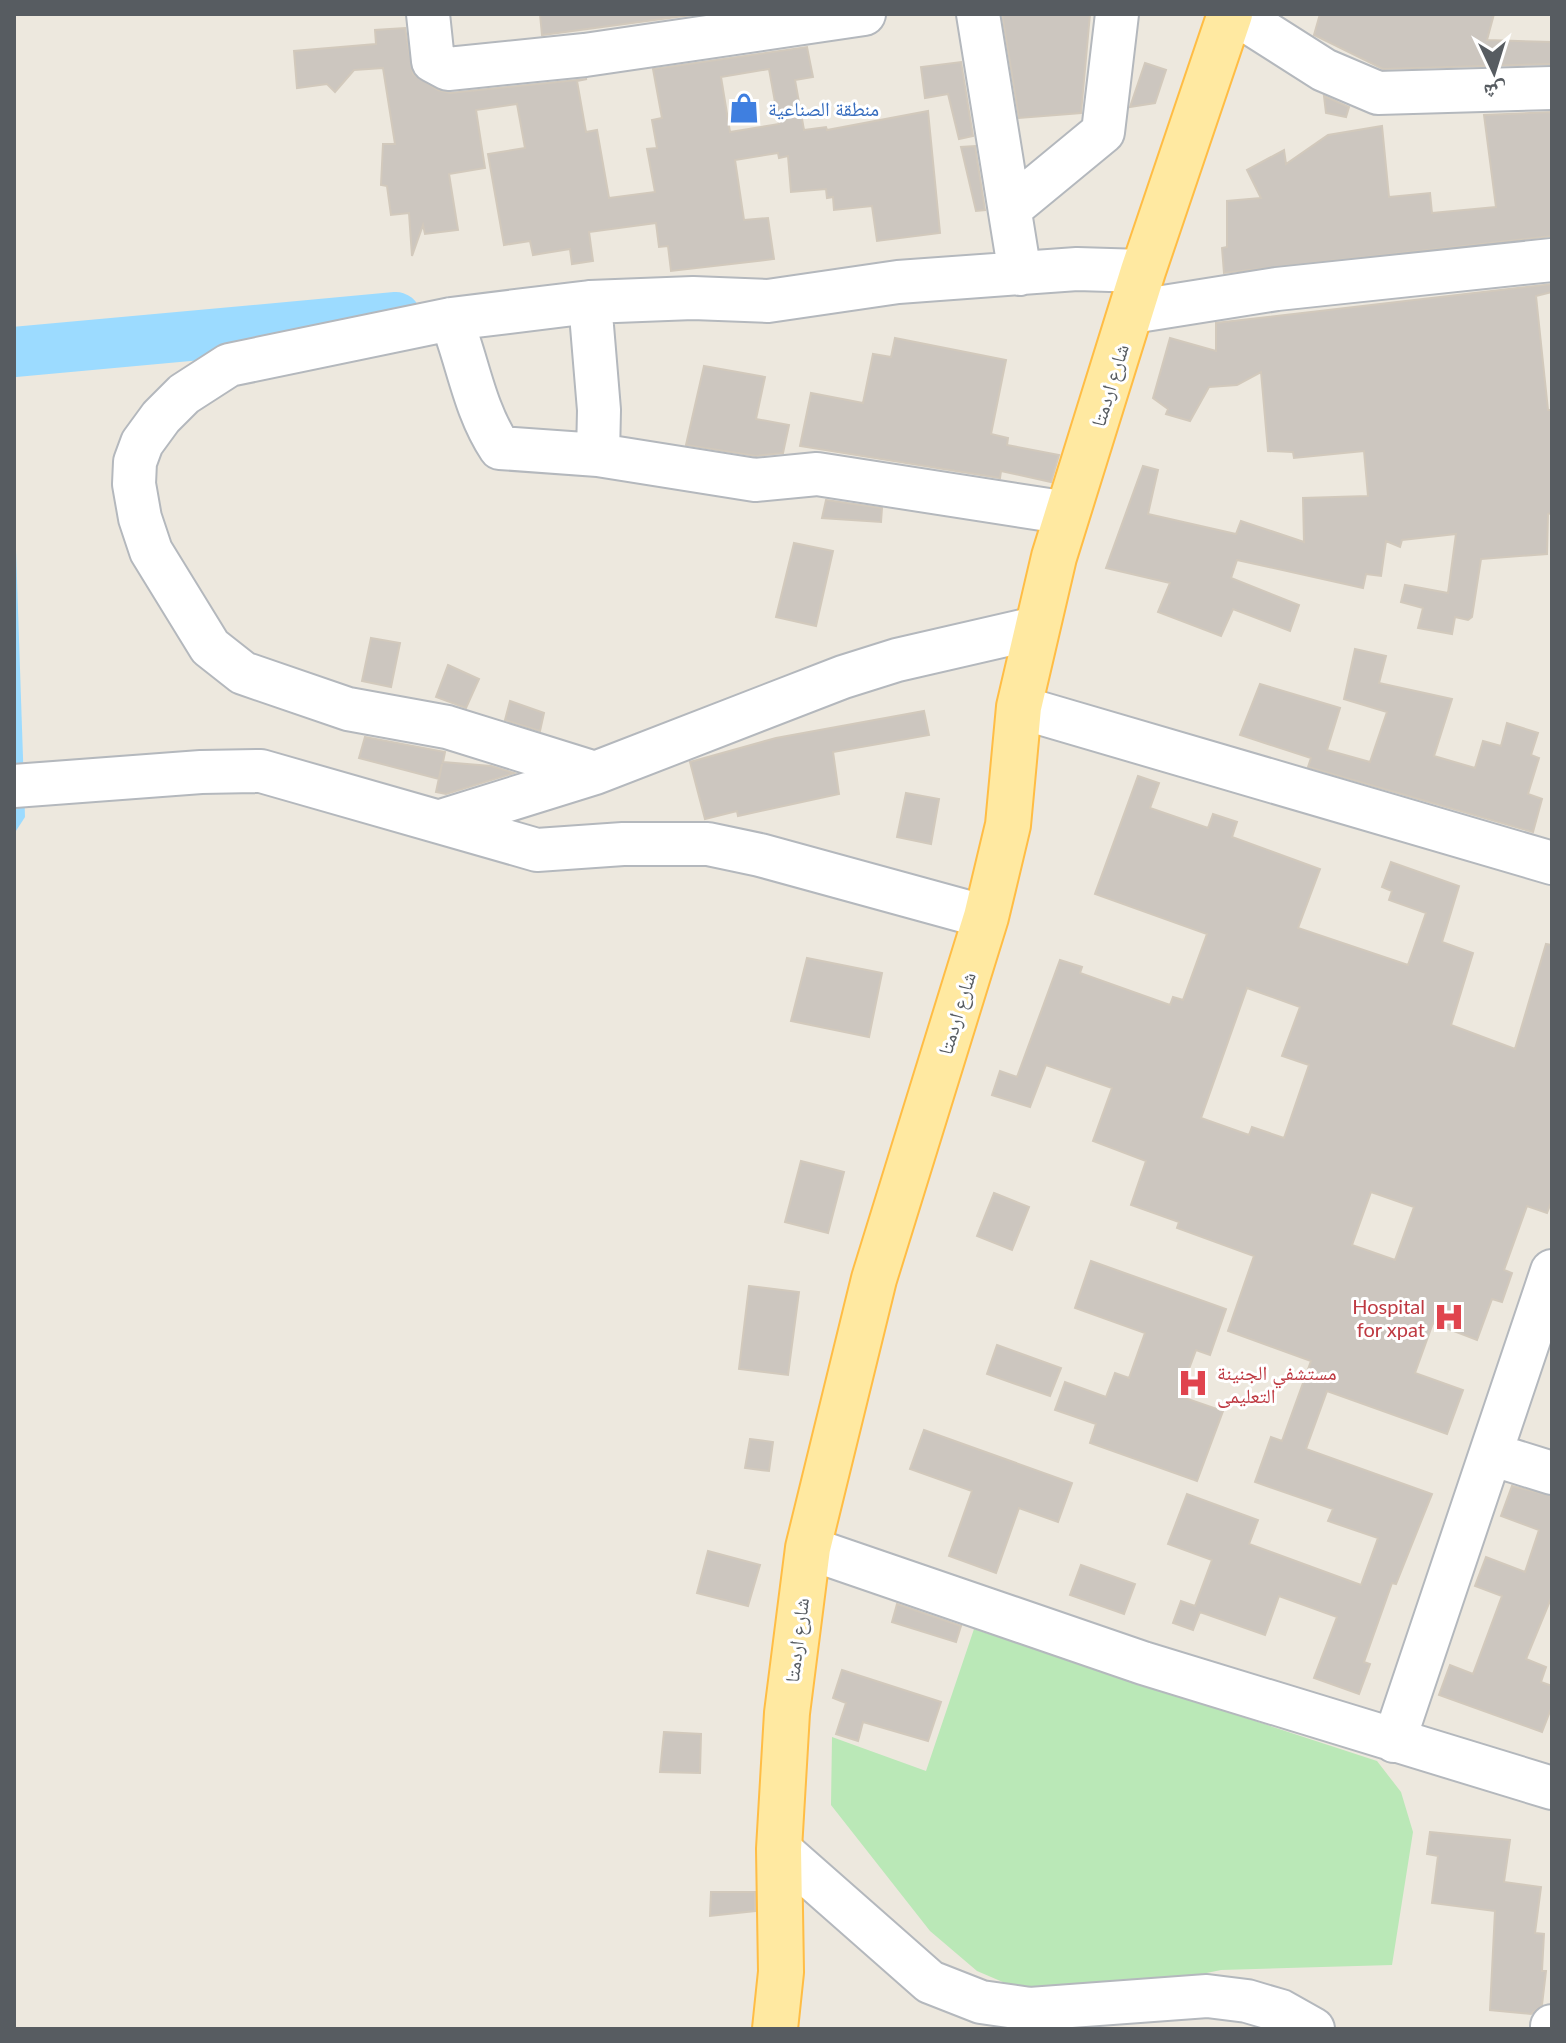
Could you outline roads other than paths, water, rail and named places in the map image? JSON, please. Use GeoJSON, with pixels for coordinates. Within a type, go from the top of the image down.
{"type":"FeatureCollection","features":[{"type":"Feature","properties":{"kind":"main road","name":"شارع اردمتا"},"geometry":{"type":"LineString","coordinates":[[775,2029],[781,1972],[779,1849],[787,1713],[808,1548],[874,1279],[986,917],[1008,825],[1019,707],[1036,628],[1143,271],[1230,14]]}},
{"type":"Feature","properties":{"kind":"street"},"geometry":{"type":"LineString","coordinates":[[428,14],[433,61],[448,69],[585,55],[864,14]]}},
{"type":"Feature","properties":{"kind":"street"},"geometry":{"type":"LineString","coordinates":[[978,14],[1012,207],[1020,274]]}},
{"type":"Feature","properties":{"kind":"street"},"geometry":{"type":"LineString","coordinates":[[1012,207],[1103,132],[1117,14]]}},
{"type":"Feature","properties":{"kind":"street"},"geometry":{"type":"LineString","coordinates":[[1236,14],[1324,70],[1378,93],[1552,88]]}},
{"type":"Feature","properties":{"kind":"street"},"geometry":{"type":"LineString","coordinates":[[1132,312],[1277,289],[1552,260]]}},
{"type":"Feature","properties":{"kind":"street"},"geometry":{"type":"LineString","coordinates":[[595,773],[447,727],[348,709],[243,673],[210,647],[151,551],[140,518],[134,484],[135,462],[142,443],[161,417],[195,386],[229,365],[451,319],[590,302],[693,298],[768,301],[898,282],[1077,269],[1143,271]]}},
{"type":"Feature","properties":{"kind":"street"},"geometry":{"type":"LineString","coordinates":[[590,302],[599,410],[598,455]]}},
{"type":"Feature","properties":{"kind":"street"},"geometry":{"type":"LineString","coordinates":[[451,319],[469,363],[486,427],[500,448],[598,455],[755,480],[817,474],[1068,513]]}},
{"type":"Feature","properties":{"kind":"street"},"geometry":{"type":"LineString","coordinates":[[441,821],[595,773],[843,677],[897,660],[1036,628]]}},
{"type":"Feature","properties":{"kind":"street"},"geometry":{"type":"LineString","coordinates":[[1019,707],[1552,863]]}},
{"type":"Feature","properties":{"kind":"street"},"geometry":{"type":"LineString","coordinates":[[14,786],[201,772],[261,771],[537,850],[623,844],[708,844],[760,855],[986,917]]}},
{"type":"Feature","properties":{"kind":"street"},"geometry":{"type":"LineString","coordinates":[[1394,1741],[1552,1271]]}},
{"type":"Feature","properties":{"kind":"street"},"geometry":{"type":"LineString","coordinates":[[1491,1454],[1552,1473]]}},
{"type":"Feature","properties":{"kind":"street"},"geometry":{"type":"LineString","coordinates":[[808,1548],[1128,1658],[1552,1788]]}},
{"type":"Feature","properties":{"kind":"street"},"geometry":{"type":"LineString","coordinates":[[779,1849],[930,1982],[981,2002],[1030,2009],[1207,1996],[1270,2008],[1313,2029]]}},
{"type":"Feature","properties":{"kind":"water"},"geometry":{"type":"Polygon","coordinates":[[[14,491],[25,817],[14,834],[14,491]]]}},
{"type":"Feature","properties":{"kind":"waterway"},"geometry":{"type":"LineString","coordinates":[[14,352],[396,317]]}},
{"type":"Feature","properties":{"kind":"place","name":"منطقة الصناعية"},"geometry":{"type":"Point","coordinates":[744,108]}},
{"type":"Feature","properties":{"kind":"place","name":"Hospital for xpat"},"geometry":{"type":"Point","coordinates":[1449,1317]}},
{"type":"Feature","properties":{"kind":"place","name":"مستشفي الجنينة التعليمى"},"geometry":{"type":"Point","coordinates":[1193,1383]}}]}
